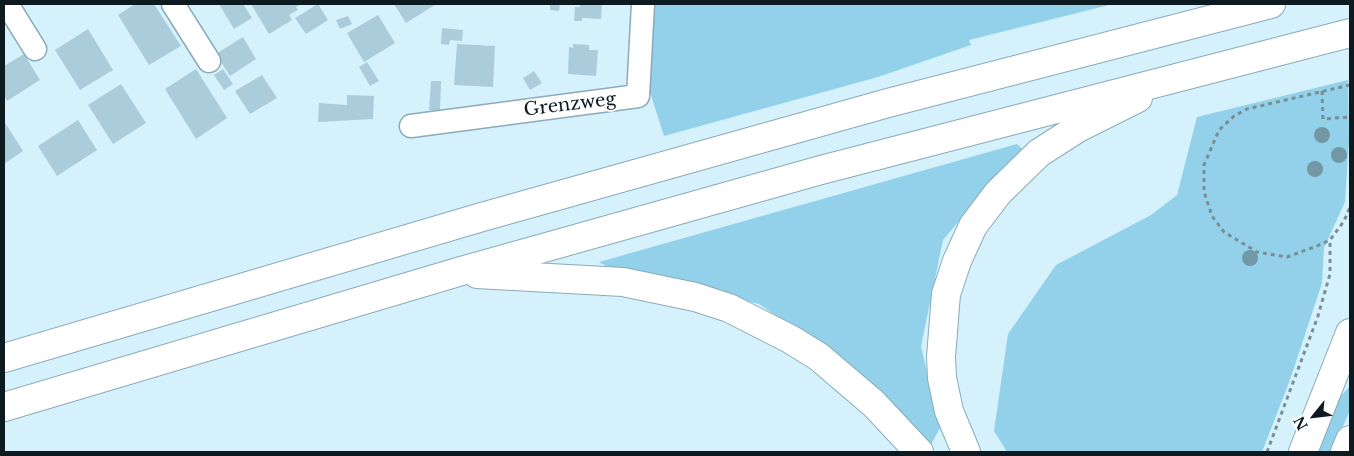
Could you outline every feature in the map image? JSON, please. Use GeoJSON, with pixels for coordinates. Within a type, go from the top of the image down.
{"type":"FeatureCollection","features":[{"type":"Feature","properties":{"kind":"main road"},"geometry":{"type":"LineString","coordinates":[[4,358],[482,217],[869,108],[1271,4]]}},
{"type":"Feature","properties":{"kind":"main road"},"geometry":{"type":"LineString","coordinates":[[4,407],[458,272],[811,172],[1350,33]]}},
{"type":"Feature","properties":{"kind":"main road"},"geometry":{"type":"LineString","coordinates":[[966,452],[949,411],[942,378],[941,349],[946,294],[957,261],[973,226],[998,194],[1040,153],[1078,128],[1186,74]]}},
{"type":"Feature","properties":{"kind":"main road"},"geometry":{"type":"LineString","coordinates":[[458,272],[623,282],[695,297],[729,308],[790,339],[818,357],[874,404],[920,452]]}},
{"type":"Feature","properties":{"kind":"main road"},"geometry":{"type":"LineString","coordinates":[[1303,452],[1349,340]]}},
{"type":"Feature","properties":{"kind":"main road"},"geometry":{"type":"LineString","coordinates":[[1345,452],[1350,440]]}},
{"type":"Feature","properties":{"kind":"street"},"geometry":{"type":"LineString","coordinates":[[7,4],[35,49]]}},
{"type":"Feature","properties":{"kind":"street"},"geometry":{"type":"LineString","coordinates":[[173,4],[209,61]]}},
{"type":"Feature","properties":{"kind":"street","name":"Grenzweg"},"geometry":{"type":"LineString","coordinates":[[411,126],[638,96],[643,4]]}},
{"type":"Feature","properties":{"kind":"path"},"geometry":{"type":"LineString","coordinates":[[1350,85],[1247,109],[1234,116],[1219,130],[1204,165],[1204,192],[1212,216],[1224,232],[1257,252],[1287,257],[1330,240],[1344,221],[1350,207]]}},
{"type":"Feature","properties":{"kind":"path"},"geometry":{"type":"LineString","coordinates":[[1322,91],[1323,119],[1350,117]]}},
{"type":"Feature","properties":{"kind":"path"},"geometry":{"type":"LineString","coordinates":[[1267,452],[1318,316],[1330,274],[1330,240]]}},
{"type":"Feature","properties":{"kind":"shaded area"},"geometry":{"type":"Polygon","coordinates":[[[649,4],[1113,4],[969,40],[971,45],[878,77],[664,136],[647,76],[649,4]]]}},
{"type":"Feature","properties":{"kind":"shaded area"},"geometry":{"type":"Polygon","coordinates":[[[1348,80],[1349,141],[1345,202],[1324,248],[1322,283],[1290,380],[1262,452],[1007,452],[994,431],[1008,334],[1056,265],[1151,215],[1177,195],[1197,117],[1348,80]]]}},
{"type":"Feature","properties":{"kind":"shaded area"},"geometry":{"type":"Polygon","coordinates":[[[1017,144],[1025,151],[985,190],[943,240],[921,346],[940,428],[929,448],[839,359],[759,304],[610,268],[599,262],[1017,144]]]}},
{"type":"Feature","properties":{"kind":"shaded area"},"geometry":{"type":"Polygon","coordinates":[[[1350,386],[1350,410],[1332,452],[1314,452],[1336,401],[1350,386]]]}},
{"type":"Feature","properties":{"kind":"building"},"geometry":{"type":"Polygon","coordinates":[[[135,4],[154,4],[181,46],[149,65],[118,15],[135,4]]]}},
{"type":"Feature","properties":{"kind":"building"},"geometry":{"type":"Polygon","coordinates":[[[219,4],[243,4],[252,18],[234,29],[219,4]]]}},
{"type":"Feature","properties":{"kind":"building"},"geometry":{"type":"Polygon","coordinates":[[[251,4],[301,4],[296,7],[298,10],[289,15],[292,20],[269,34],[251,4]]]}},
{"type":"Feature","properties":{"kind":"building"},"geometry":{"type":"Polygon","coordinates":[[[318,4],[328,20],[306,34],[295,18],[318,4]]]}},
{"type":"Feature","properties":{"kind":"building"},"geometry":{"type":"Polygon","coordinates":[[[394,4],[434,4],[435,5],[406,23],[394,4]]]}},
{"type":"Feature","properties":{"kind":"building"},"geometry":{"type":"Polygon","coordinates":[[[550,4],[560,4],[559,11],[550,10],[550,4]]]}},
{"type":"Feature","properties":{"kind":"building"},"geometry":{"type":"Polygon","coordinates":[[[580,4],[602,4],[601,19],[582,18],[582,21],[574,21],[575,7],[580,7],[580,4]]]}},
{"type":"Feature","properties":{"kind":"building"},"geometry":{"type":"Polygon","coordinates":[[[378,15],[395,43],[364,62],[347,33],[378,15]]]}},
{"type":"Feature","properties":{"kind":"building"},"geometry":{"type":"Polygon","coordinates":[[[348,16],[352,24],[340,29],[336,20],[348,16]]]}},
{"type":"Feature","properties":{"kind":"building"},"geometry":{"type":"Polygon","coordinates":[[[442,28],[463,30],[462,41],[450,40],[449,45],[441,44],[442,28]]]}},
{"type":"Feature","properties":{"kind":"building"},"geometry":{"type":"Polygon","coordinates":[[[88,29],[113,70],[80,90],[55,50],[88,29]]]}},
{"type":"Feature","properties":{"kind":"building"},"geometry":{"type":"Polygon","coordinates":[[[243,37],[256,59],[230,76],[216,54],[243,37]]]}},
{"type":"Feature","properties":{"kind":"building"},"geometry":{"type":"Polygon","coordinates":[[[457,44],[495,46],[493,87],[454,85],[457,44]]]}},
{"type":"Feature","properties":{"kind":"building"},"geometry":{"type":"Polygon","coordinates":[[[573,44],[589,45],[589,50],[598,50],[596,76],[568,74],[569,47],[573,48],[573,44]]]}},
{"type":"Feature","properties":{"kind":"building"},"geometry":{"type":"Polygon","coordinates":[[[24,54],[40,80],[7,101],[4,95],[4,66],[24,54]]]}},
{"type":"Feature","properties":{"kind":"building"},"geometry":{"type":"Polygon","coordinates":[[[367,62],[379,81],[370,86],[359,67],[367,62]]]}},
{"type":"Feature","properties":{"kind":"building"},"geometry":{"type":"Polygon","coordinates":[[[196,69],[227,118],[196,139],[165,89],[196,69]]]}},
{"type":"Feature","properties":{"kind":"building"},"geometry":{"type":"Polygon","coordinates":[[[223,69],[233,84],[224,90],[214,75],[223,69]]]}},
{"type":"Feature","properties":{"kind":"building"},"geometry":{"type":"Polygon","coordinates":[[[534,71],[542,83],[530,90],[523,78],[534,71]]]}},
{"type":"Feature","properties":{"kind":"building"},"geometry":{"type":"Polygon","coordinates":[[[262,75],[277,98],[250,114],[235,91],[262,75]]]}},
{"type":"Feature","properties":{"kind":"building"},"geometry":{"type":"Polygon","coordinates":[[[431,81],[441,81],[440,111],[429,110],[431,81]]]}},
{"type":"Feature","properties":{"kind":"building"},"geometry":{"type":"Polygon","coordinates":[[[121,84],[146,123],[113,144],[88,105],[121,84]]]}},
{"type":"Feature","properties":{"kind":"building"},"geometry":{"type":"Polygon","coordinates":[[[347,95],[374,96],[373,119],[318,122],[319,103],[347,105],[347,95]]]}},
{"type":"Feature","properties":{"kind":"building"},"geometry":{"type":"Polygon","coordinates":[[[78,120],[97,150],[57,176],[38,146],[78,120]]]}},
{"type":"Feature","properties":{"kind":"building"},"geometry":{"type":"Polygon","coordinates":[[[4,121],[23,151],[4,164],[4,121]]]}}]}
